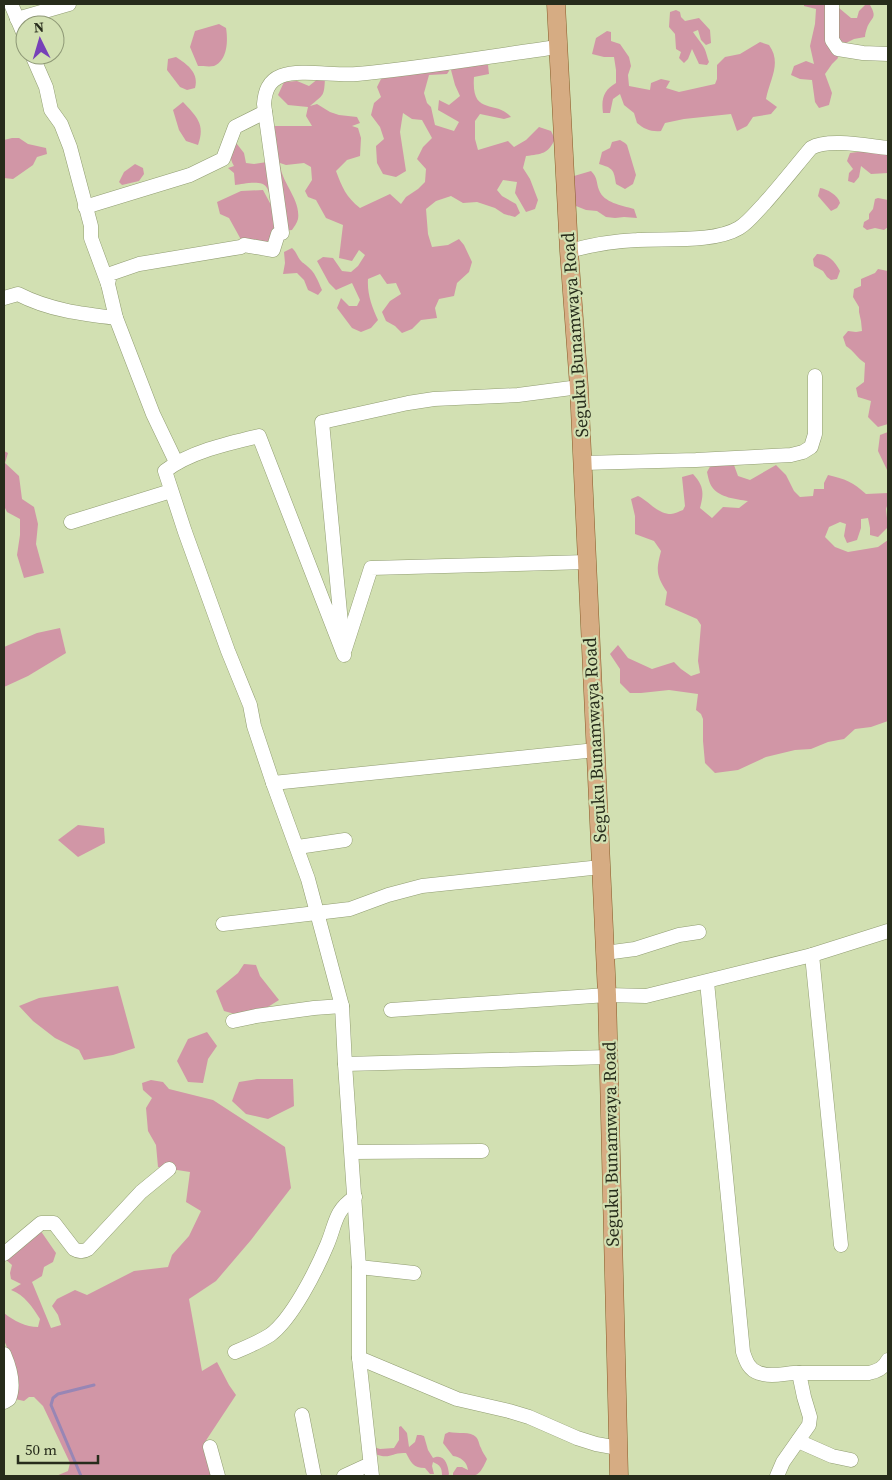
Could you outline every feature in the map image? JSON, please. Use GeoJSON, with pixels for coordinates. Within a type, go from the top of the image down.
{"type":"FeatureCollection","features":[{"type":"Feature","properties":{"kind":"main road","name":"Seguku Bunamwaya Road"},"geometry":{"type":"LineString","coordinates":[[556,4],[569,251],[579,387],[607,995],[620,1476]]}},
{"type":"Feature","properties":{"kind":"street"},"geometry":{"type":"LineString","coordinates":[[32,15],[69,4]]}},
{"type":"Feature","properties":{"kind":"street"},"geometry":{"type":"LineString","coordinates":[[832,4],[832,40],[838,49],[863,54],[888,54]]}},
{"type":"Feature","properties":{"kind":"street"},"geometry":{"type":"LineString","coordinates":[[108,284],[110,274],[139,264],[242,247],[244,245],[273,250],[278,234],[282,233],[264,104],[265,92],[271,82],[280,76],[295,74],[355,74],[558,47]]}},
{"type":"Feature","properties":{"kind":"street"},"geometry":{"type":"LineString","coordinates":[[36,65],[46,87],[50,110],[61,124],[70,147],[91,226],[91,238],[108,284],[116,318],[153,414],[176,462]]}},
{"type":"Feature","properties":{"kind":"street"},"geometry":{"type":"LineString","coordinates":[[85,207],[190,174],[223,159],[236,127],[265,112]]}},
{"type":"Feature","properties":{"kind":"street"},"geometry":{"type":"LineString","coordinates":[[569,251],[610,242],[698,238],[724,234],[739,228],[750,220],[811,148],[816,145],[829,142],[888,148]]}},
{"type":"Feature","properties":{"kind":"street"},"geometry":{"type":"LineString","coordinates":[[4,298],[18,294],[70,312],[116,318]]}},
{"type":"Feature","properties":{"kind":"street"},"geometry":{"type":"LineString","coordinates":[[582,463],[696,460],[791,455],[803,452],[811,447],[815,434],[815,376]]}},
{"type":"Feature","properties":{"kind":"street"},"geometry":{"type":"LineString","coordinates":[[344,655],[322,422],[434,399],[545,393],[579,387]]}},
{"type":"Feature","properties":{"kind":"street"},"geometry":{"type":"LineString","coordinates":[[344,655],[259,436],[225,444],[176,462],[165,470],[228,651],[250,704],[254,726],[298,847],[342,1006],[359,1268],[359,1358],[371,1470],[344,1476]]}},
{"type":"Feature","properties":{"kind":"street"},"geometry":{"type":"LineString","coordinates":[[72,522],[171,490]]}},
{"type":"Feature","properties":{"kind":"street"},"geometry":{"type":"LineString","coordinates":[[344,655],[371,568],[587,562]]}},
{"type":"Feature","properties":{"kind":"street"},"geometry":{"type":"LineString","coordinates":[[274,783],[596,750]]}},
{"type":"Feature","properties":{"kind":"street"},"geometry":{"type":"LineString","coordinates":[[298,847],[345,840]]}},
{"type":"Feature","properties":{"kind":"street"},"geometry":{"type":"LineString","coordinates":[[223,924],[350,909],[388,895],[422,886],[601,866]]}},
{"type":"Feature","properties":{"kind":"street"},"geometry":{"type":"LineString","coordinates":[[391,1010],[607,995],[646,996],[812,956],[888,931]]}},
{"type":"Feature","properties":{"kind":"street"},"geometry":{"type":"LineString","coordinates":[[605,953],[635,949],[679,935],[699,932]]}},
{"type":"Feature","properties":{"kind":"street"},"geometry":{"type":"LineString","coordinates":[[812,956],[841,1245]]}},
{"type":"Feature","properties":{"kind":"street"},"geometry":{"type":"LineString","coordinates":[[707,982],[743,1352],[747,1364],[758,1373],[769,1375],[868,1373],[877,1371],[885,1366],[888,1360]]}},
{"type":"Feature","properties":{"kind":"street"},"geometry":{"type":"LineString","coordinates":[[233,1021],[314,1008],[342,1006]]}},
{"type":"Feature","properties":{"kind":"street"},"geometry":{"type":"LineString","coordinates":[[345,1064],[609,1057]]}},
{"type":"Feature","properties":{"kind":"street"},"geometry":{"type":"LineString","coordinates":[[352,1152],[482,1151]]}},
{"type":"Feature","properties":{"kind":"street"},"geometry":{"type":"LineString","coordinates":[[4,1254],[41,1223],[45,1222],[54,1223],[74,1249],[78,1252],[83,1252],[88,1249],[141,1192],[168,1169]]}},
{"type":"Feature","properties":{"kind":"street"},"geometry":{"type":"LineString","coordinates":[[235,1352],[270,1335],[279,1326],[311,1279],[327,1244],[336,1217],[344,1204],[355,1197]]}},
{"type":"Feature","properties":{"kind":"street"},"geometry":{"type":"LineString","coordinates":[[359,1268],[414,1273]]}},
{"type":"Feature","properties":{"kind":"street"},"geometry":{"type":"LineString","coordinates":[[4,1354],[12,1392],[9,1399],[4,1402]]}},
{"type":"Feature","properties":{"kind":"street"},"geometry":{"type":"LineString","coordinates":[[359,1358],[457,1399],[529,1417],[577,1438],[618,1448]]}},
{"type":"Feature","properties":{"kind":"street"},"geometry":{"type":"LineString","coordinates":[[777,1476],[783,1462],[809,1425],[810,1417],[799,1373]]}},
{"type":"Feature","properties":{"kind":"street"},"geometry":{"type":"LineString","coordinates":[[302,1414],[314,1476]]}},
{"type":"Feature","properties":{"kind":"street"},"geometry":{"type":"LineString","coordinates":[[798,1441],[832,1456],[851,1460]]}},
{"type":"Feature","properties":{"kind":"street"},"geometry":{"type":"LineString","coordinates":[[210,1447],[218,1476]]}},
{"type":"Feature","properties":{"kind":"shaded area"},"geometry":{"type":"Polygon","coordinates":[[[804,4],[828,4],[838,58],[825,74],[832,93],[829,105],[819,108],[815,102],[812,80],[800,79],[791,75],[794,66],[806,61],[814,64],[810,46],[816,9],[804,6],[804,4]]]}},
{"type":"Feature","properties":{"kind":"shaded area"},"geometry":{"type":"Polygon","coordinates":[[[866,4],[870,5],[874,16],[867,28],[865,37],[846,43],[837,40],[839,8],[851,18],[857,18],[859,11],[866,4]]]}},
{"type":"Feature","properties":{"kind":"shaded area"},"geometry":{"type":"Polygon","coordinates":[[[676,10],[680,12],[681,17],[685,21],[699,18],[710,30],[711,43],[706,45],[701,40],[698,30],[693,32],[705,49],[709,62],[707,65],[699,64],[692,49],[684,63],[679,58],[681,52],[676,49],[675,34],[669,27],[670,12],[676,10]]]}},
{"type":"Feature","properties":{"kind":"shaded area"},"geometry":{"type":"Polygon","coordinates":[[[219,24],[226,28],[227,38],[226,49],[222,59],[214,66],[198,66],[190,47],[195,31],[219,24]]]}},
{"type":"Feature","properties":{"kind":"shaded area"},"geometry":{"type":"Polygon","coordinates":[[[607,31],[611,32],[611,41],[620,44],[629,57],[631,66],[628,75],[629,86],[650,90],[651,83],[661,79],[670,81],[666,88],[679,92],[715,84],[717,65],[725,57],[740,54],[760,42],[769,45],[775,58],[775,65],[766,99],[777,107],[771,114],[753,117],[747,126],[737,131],[731,114],[684,119],[665,123],[661,131],[648,130],[637,123],[634,113],[624,105],[620,94],[613,99],[610,113],[603,113],[602,103],[604,95],[616,83],[614,57],[592,54],[596,38],[607,31]]]}},
{"type":"Feature","properties":{"kind":"shaded area"},"geometry":{"type":"Polygon","coordinates":[[[176,57],[192,70],[196,83],[195,88],[187,90],[180,87],[167,70],[168,59],[176,57]]]}},
{"type":"Feature","properties":{"kind":"shaded area"},"geometry":{"type":"Polygon","coordinates":[[[479,62],[488,65],[489,74],[474,77],[476,98],[480,102],[505,112],[511,117],[504,119],[480,114],[475,121],[475,139],[478,150],[508,141],[514,147],[526,140],[539,127],[551,131],[555,139],[550,148],[544,152],[526,156],[523,168],[530,179],[538,200],[535,209],[526,212],[515,193],[517,182],[503,180],[497,190],[502,196],[516,204],[520,213],[515,217],[477,202],[463,203],[451,196],[436,201],[426,209],[428,234],[432,247],[448,245],[459,239],[472,262],[469,272],[457,283],[454,296],[439,299],[435,308],[437,318],[421,320],[412,329],[402,333],[386,321],[382,312],[390,301],[401,294],[396,283],[387,284],[380,274],[368,279],[370,300],[378,320],[371,328],[361,332],[352,328],[337,308],[341,298],[349,306],[357,306],[360,300],[352,283],[336,290],[329,283],[317,261],[323,257],[333,258],[342,271],[351,272],[358,266],[365,255],[359,250],[352,261],[339,258],[343,225],[326,218],[316,200],[308,197],[305,191],[312,180],[311,167],[304,163],[286,165],[280,163],[281,170],[297,205],[298,220],[292,230],[282,231],[263,246],[244,245],[229,218],[220,214],[217,202],[241,191],[263,190],[271,205],[269,192],[265,185],[252,183],[235,185],[234,173],[228,168],[234,166],[230,156],[233,139],[244,153],[246,163],[267,162],[265,129],[275,126],[312,126],[306,116],[308,107],[288,105],[278,95],[284,82],[297,81],[309,86],[319,78],[325,78],[324,92],[310,106],[317,104],[339,115],[357,117],[360,123],[352,126],[358,128],[361,138],[360,156],[347,160],[336,171],[345,191],[360,208],[390,194],[401,204],[406,197],[425,182],[426,169],[417,159],[423,147],[432,138],[422,120],[412,119],[403,113],[400,132],[406,171],[396,177],[383,174],[377,163],[376,146],[384,139],[380,127],[371,115],[374,103],[381,97],[377,87],[384,73],[447,67],[449,71],[447,74],[429,75],[424,93],[427,103],[431,107],[435,125],[454,131],[459,122],[438,110],[439,100],[449,105],[460,96],[451,70],[460,64],[479,62]]]}},
{"type":"Feature","properties":{"kind":"shaded area"},"geometry":{"type":"Polygon","coordinates":[[[183,102],[196,116],[200,126],[201,131],[198,145],[186,141],[179,130],[173,110],[183,102]]]}},
{"type":"Feature","properties":{"kind":"shaded area"},"geometry":{"type":"Polygon","coordinates":[[[19,138],[28,144],[46,148],[47,154],[37,157],[33,165],[13,179],[4,178],[4,140],[19,138]]]}},
{"type":"Feature","properties":{"kind":"shaded area"},"geometry":{"type":"Polygon","coordinates":[[[620,140],[627,145],[636,175],[633,184],[625,189],[616,184],[612,170],[599,164],[602,152],[610,148],[612,142],[620,140]]]}},
{"type":"Feature","properties":{"kind":"shaded area"},"geometry":{"type":"Polygon","coordinates":[[[888,148],[888,173],[871,174],[861,166],[859,177],[854,183],[848,181],[849,173],[853,169],[847,161],[850,153],[888,148]]]}},
{"type":"Feature","properties":{"kind":"shaded area"},"geometry":{"type":"Polygon","coordinates":[[[135,164],[143,168],[144,174],[139,181],[122,185],[119,182],[124,172],[135,164]]]}},
{"type":"Feature","properties":{"kind":"shaded area"},"geometry":{"type":"Polygon","coordinates":[[[591,171],[596,178],[601,194],[609,201],[634,209],[637,218],[606,217],[597,211],[586,210],[576,206],[566,192],[574,176],[591,171]]]}},
{"type":"Feature","properties":{"kind":"shaded area"},"geometry":{"type":"Polygon","coordinates":[[[820,188],[829,191],[837,197],[840,203],[837,208],[831,211],[818,196],[820,188]]]}},
{"type":"Feature","properties":{"kind":"shaded area"},"geometry":{"type":"Polygon","coordinates":[[[875,199],[888,200],[888,227],[884,230],[875,228],[867,230],[863,227],[864,222],[869,219],[875,199]]]}},
{"type":"Feature","properties":{"kind":"shaded area"},"geometry":{"type":"Polygon","coordinates":[[[292,248],[316,277],[322,290],[318,295],[308,290],[304,280],[297,273],[283,274],[284,252],[292,248]]]}},
{"type":"Feature","properties":{"kind":"shaded area"},"geometry":{"type":"Polygon","coordinates":[[[817,254],[828,257],[836,264],[840,271],[837,279],[831,280],[823,271],[814,266],[813,259],[817,254]]]}},
{"type":"Feature","properties":{"kind":"shaded area"},"geometry":{"type":"Polygon","coordinates":[[[878,269],[888,271],[888,424],[878,427],[868,417],[871,401],[858,397],[856,388],[864,382],[865,363],[846,346],[843,337],[848,331],[862,331],[859,307],[853,297],[854,289],[861,286],[861,279],[875,273],[878,269]]]}},
{"type":"Feature","properties":{"kind":"shaded area"},"geometry":{"type":"Polygon","coordinates":[[[888,432],[888,472],[878,451],[880,435],[888,432]]]}},
{"type":"Feature","properties":{"kind":"shaded area"},"geometry":{"type":"Polygon","coordinates":[[[4,451],[8,453],[5,463],[19,476],[22,499],[34,507],[38,524],[36,544],[44,573],[24,578],[17,555],[20,519],[7,512],[4,506],[4,451]]]}},
{"type":"Feature","properties":{"kind":"shaded area"},"geometry":{"type":"Polygon","coordinates":[[[728,451],[742,452],[740,462],[734,465],[738,476],[750,480],[776,465],[786,475],[794,491],[800,497],[813,496],[814,489],[824,489],[824,483],[828,475],[849,482],[866,494],[888,493],[888,506],[886,509],[888,527],[878,537],[870,535],[868,518],[861,519],[861,528],[857,540],[847,543],[844,536],[846,524],[840,522],[829,527],[825,537],[835,547],[848,552],[878,547],[888,540],[888,721],[871,727],[855,729],[844,739],[828,742],[811,749],[795,750],[766,757],[738,770],[715,773],[705,763],[703,719],[696,710],[698,694],[669,690],[630,693],[620,683],[620,669],[610,654],[618,645],[628,658],[652,669],[674,662],[691,676],[700,673],[698,661],[701,625],[697,619],[665,605],[667,592],[658,573],[661,551],[654,541],[635,534],[635,516],[631,499],[638,496],[661,512],[672,514],[683,510],[685,506],[682,477],[693,474],[702,490],[700,508],[712,518],[723,507],[739,508],[748,501],[719,494],[711,485],[707,472],[717,454],[728,451]]]}},
{"type":"Feature","properties":{"kind":"shaded area"},"geometry":{"type":"Polygon","coordinates":[[[60,628],[66,653],[28,676],[4,687],[4,647],[37,633],[60,628]]]}},
{"type":"Feature","properties":{"kind":"shaded area"},"geometry":{"type":"Polygon","coordinates":[[[78,825],[104,828],[105,843],[78,857],[58,840],[78,825]]]}},
{"type":"Feature","properties":{"kind":"shaded area"},"geometry":{"type":"Polygon","coordinates":[[[244,964],[256,965],[260,976],[279,1000],[263,1010],[242,1016],[224,1011],[216,991],[238,973],[244,964]]]}},
{"type":"Feature","properties":{"kind":"shaded area"},"geometry":{"type":"Polygon","coordinates":[[[118,986],[135,1048],[113,1055],[84,1060],[79,1050],[55,1038],[33,1021],[19,1006],[39,998],[118,986]]]}},
{"type":"Feature","properties":{"kind":"shaded area"},"geometry":{"type":"Polygon","coordinates":[[[207,1032],[217,1046],[208,1059],[203,1083],[188,1082],[177,1061],[188,1039],[207,1032]]]}},
{"type":"Feature","properties":{"kind":"shaded area"},"geometry":{"type":"Polygon","coordinates":[[[257,1079],[293,1079],[294,1106],[268,1119],[246,1114],[232,1101],[239,1082],[257,1079]]]}},
{"type":"Feature","properties":{"kind":"shaded area"},"geometry":{"type":"Polygon","coordinates":[[[151,1080],[163,1082],[169,1089],[213,1100],[285,1147],[291,1188],[251,1240],[216,1281],[189,1299],[202,1371],[217,1362],[236,1395],[203,1445],[213,1476],[56,1476],[68,1471],[70,1463],[43,1406],[34,1397],[29,1397],[24,1401],[15,1399],[19,1384],[16,1370],[4,1340],[4,1313],[20,1323],[34,1327],[38,1327],[40,1319],[24,1298],[11,1290],[21,1284],[11,1279],[12,1265],[4,1258],[38,1227],[56,1253],[53,1262],[44,1267],[42,1276],[32,1282],[51,1328],[61,1325],[58,1315],[52,1306],[57,1299],[75,1290],[87,1295],[134,1271],[168,1267],[172,1255],[189,1236],[201,1211],[186,1202],[190,1172],[158,1167],[156,1145],[148,1131],[146,1108],[152,1098],[143,1090],[142,1083],[151,1080]]]}},
{"type":"Feature","properties":{"kind":"shaded area"},"geometry":{"type":"Polygon","coordinates":[[[401,1426],[407,1433],[409,1447],[415,1442],[417,1435],[424,1436],[428,1450],[433,1458],[440,1457],[445,1460],[448,1476],[442,1475],[440,1467],[433,1462],[434,1474],[430,1474],[425,1468],[413,1464],[406,1453],[388,1456],[375,1454],[373,1447],[380,1449],[394,1448],[399,1440],[399,1427],[401,1426]]]}},
{"type":"Feature","properties":{"kind":"shaded area"},"geometry":{"type":"Polygon","coordinates":[[[449,1432],[471,1434],[477,1438],[487,1459],[478,1474],[453,1476],[457,1467],[468,1470],[463,1460],[453,1456],[443,1443],[445,1434],[449,1432]]]}},
{"type":"Feature","properties":{"kind":"waterway"},"geometry":{"type":"LineString","coordinates":[[81,1476],[51,1405],[53,1398],[58,1394],[94,1385]]}}]}
